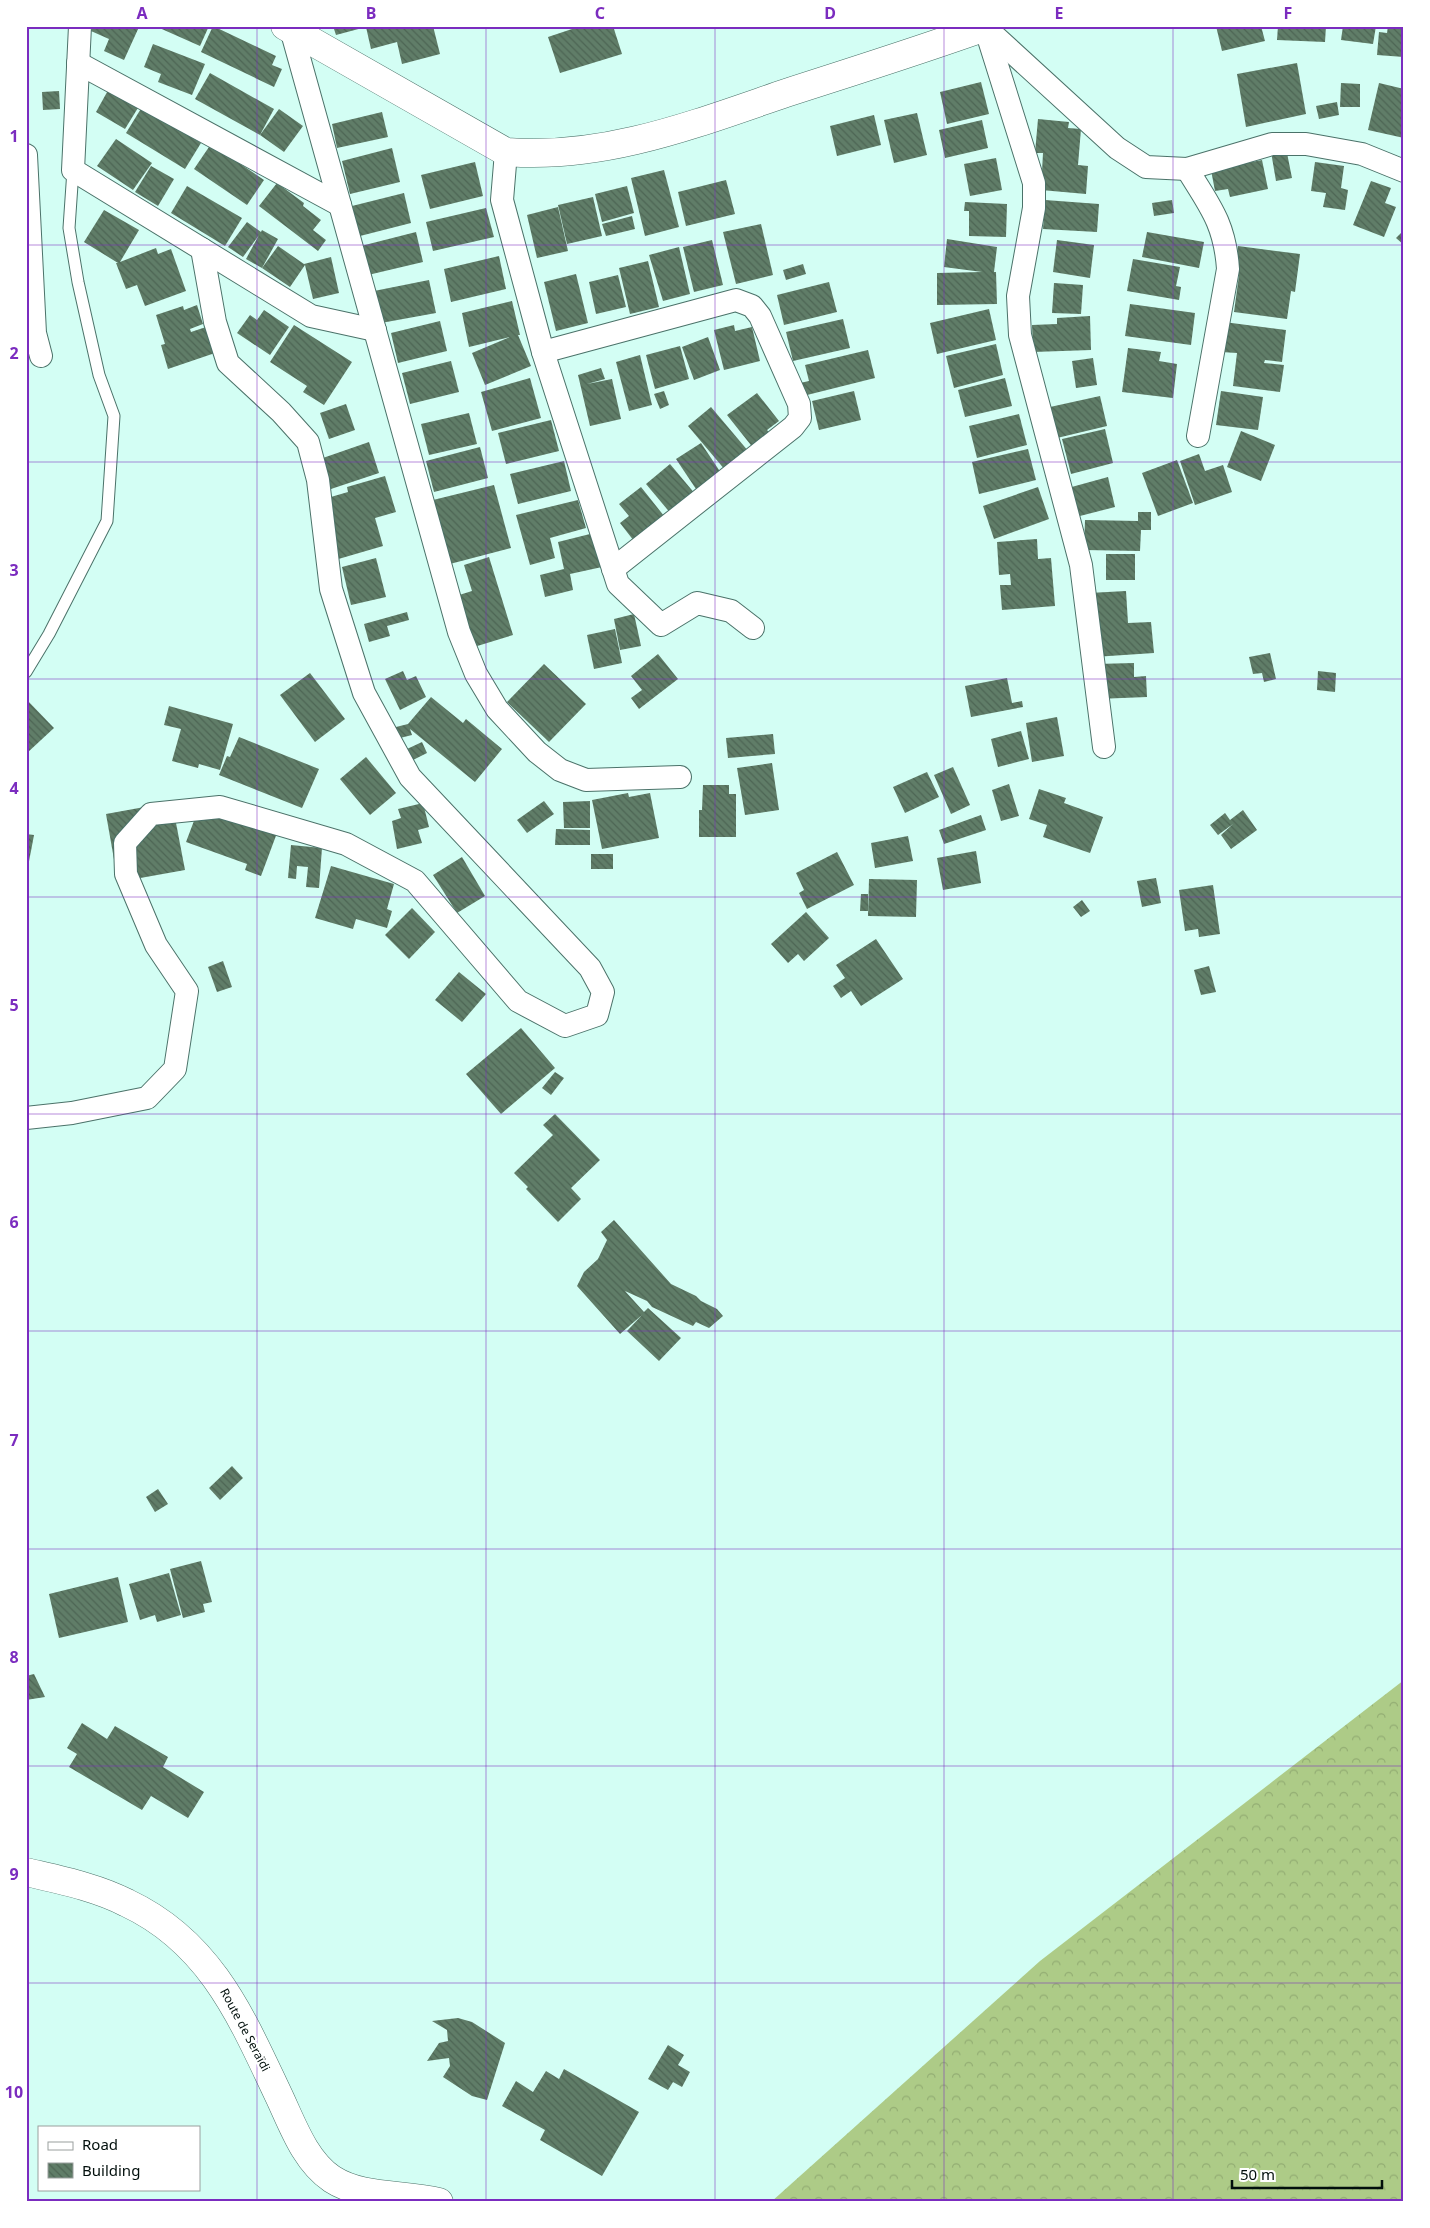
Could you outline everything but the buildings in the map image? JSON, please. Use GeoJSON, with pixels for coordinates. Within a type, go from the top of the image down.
{"type":"FeatureCollection","features":[{"type":"Feature","properties":{"kind":"street"},"geometry":{"type":"LineString","coordinates":[[80,26],[73,170],[310,316],[375,330]]}},
{"type":"Feature","properties":{"kind":"street"},"geometry":{"type":"LineString","coordinates":[[288,28],[506,152],[536,154],[584,150],[652,138],[987,27]]}},
{"type":"Feature","properties":{"kind":"street"},"geometry":{"type":"LineString","coordinates":[[987,27],[1117,148],[1146,166],[1187,169],[1272,144],[1306,144],[1362,154],[1404,171]]}},
{"type":"Feature","properties":{"kind":"street"},"geometry":{"type":"LineString","coordinates":[[987,27],[1034,184],[1034,208],[1018,296],[1020,335],[1081,564],[1104,747]]}},
{"type":"Feature","properties":{"kind":"street"},"geometry":{"type":"LineString","coordinates":[[288,28],[340,205],[459,632],[476,674],[497,709],[537,752],[560,770],[586,780],[680,777]]}},
{"type":"Feature","properties":{"kind":"street"},"geometry":{"type":"LineString","coordinates":[[78,63],[340,205]]}},
{"type":"Feature","properties":{"kind":"street"},"geometry":{"type":"LineString","coordinates":[[506,152],[502,200],[543,352],[618,584],[661,625],[697,603],[731,611],[754,628]]}},
{"type":"Feature","properties":{"kind":"street"},"geometry":{"type":"LineString","coordinates":[[26,155],[35,333],[41,356]]}},
{"type":"Feature","properties":{"kind":"street"},"geometry":{"type":"LineString","coordinates":[[1187,169],[1217,217],[1226,244],[1228,269],[1198,436]]}},
{"type":"Feature","properties":{"kind":"street"},"geometry":{"type":"LineString","coordinates":[[26,1118],[72,1113],[147,1098],[175,1069],[187,991],[156,945],[126,874],[125,843],[151,814],[220,807],[346,844],[415,881],[518,1000],[565,1026],[597,1015],[603,992],[590,968],[410,777],[364,694],[331,589],[318,480],[308,442],[281,412],[228,363],[215,322],[202,249]]}},
{"type":"Feature","properties":{"kind":"street"},"geometry":{"type":"LineString","coordinates":[[543,352],[736,300],[752,306],[760,316],[799,404],[800,418],[793,427],[613,569]]}},
{"type":"Feature","properties":{"kind":"street","name":"Route de Seraïdi"},"geometry":{"type":"LineString","coordinates":[[26,1872],[83,1886],[127,1902],[160,1921],[181,1937],[220,1982],[246,2026],[306,2151],[332,2178],[362,2191],[439,2202]]}},
{"type":"Feature","properties":{"kind":"lane"},"geometry":{"type":"LineString","coordinates":[[26,672],[49,634],[107,520],[114,416],[99,375],[78,282],[70,228],[73,170]]}},
{"type":"Feature","properties":{"kind":"green space"},"geometry":{"type":"Polygon","coordinates":[[[1404,1680],[1404,2202],[771,2202],[1040,1961],[1404,1680]]]}}]}
